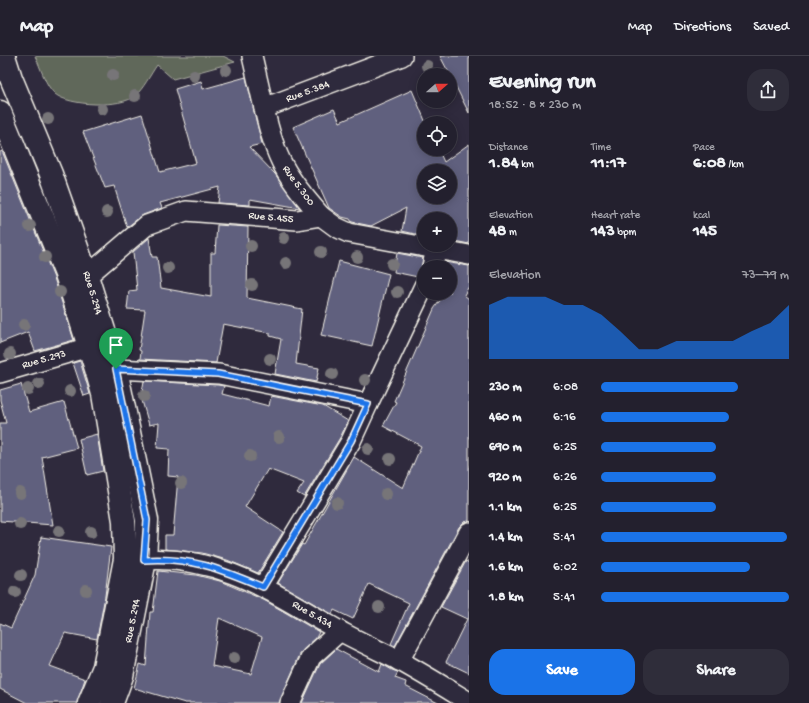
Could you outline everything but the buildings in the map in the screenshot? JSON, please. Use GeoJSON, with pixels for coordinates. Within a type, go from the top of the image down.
{"type":"FeatureCollection","features":[{"type":"Feature","properties":{"kind":"main road","name":"Rue 5.294"},"geometry":{"type":"LineString","coordinates":[[4,56],[11,78],[51,174],[87,276],[116,369],[147,520],[144,560],[122,676],[112,703]]}},
{"type":"Feature","properties":{"kind":"main road","name":"Rue 5.294"},"geometry":{"type":"LineString","coordinates":[[0,112],[66,274],[89,347],[104,402],[124,521],[125,559],[104,667],[89,703]]}},
{"type":"Feature","properties":{"kind":"street"},"geometry":{"type":"LineString","coordinates":[[252,56],[264,108]]}},
{"type":"Feature","properties":{"kind":"street","name":"Rue 5.384"},"geometry":{"type":"LineString","coordinates":[[264,108],[402,56]]}},
{"type":"Feature","properties":{"kind":"street","name":"Rue 5.300"},"geometry":{"type":"LineString","coordinates":[[264,108],[270,136],[287,175],[321,216]]}},
{"type":"Feature","properties":{"kind":"street","name":"Rue 5.455"},"geometry":{"type":"LineString","coordinates":[[87,276],[147,225],[186,211],[296,220],[321,216]]}},
{"type":"Feature","properties":{"kind":"street"},"geometry":{"type":"LineString","coordinates":[[321,216],[336,227],[349,233],[417,245]]}},
{"type":"Feature","properties":{"kind":"street"},"geometry":{"type":"LineString","coordinates":[[455,252],[469,255]]}},
{"type":"Feature","properties":{"kind":"street"},"geometry":{"type":"LineString","coordinates":[[263,587],[351,441],[417,300]]}},
{"type":"Feature","properties":{"kind":"street","name":"Rue 5.293"},"geometry":{"type":"LineString","coordinates":[[0,373],[89,347]]}},
{"type":"Feature","properties":{"kind":"street"},"geometry":{"type":"LineString","coordinates":[[116,369],[218,374],[368,404]]}},
{"type":"Feature","properties":{"kind":"street"},"geometry":{"type":"LineString","coordinates":[[399,661],[469,532]]}},
{"type":"Feature","properties":{"kind":"street","name":"Rue 5.434"},"geometry":{"type":"LineString","coordinates":[[144,560],[168,559],[194,562],[223,570],[263,587],[340,631],[399,661],[469,702]]}},
{"type":"Feature","properties":{"kind":"street"},"geometry":{"type":"LineString","coordinates":[[290,703],[311,657],[340,631]]}},
{"type":"Feature","properties":{"kind":"green space"},"geometry":{"type":"Polygon","coordinates":[[[35,56],[223,56],[235,62],[173,79],[157,65],[135,96],[128,100],[119,102],[95,104],[71,101],[55,94],[46,81],[35,56]]]}},
{"type":"Feature","properties":{"kind":"route"},"geometry":{"type":"LineString","coordinates":[[116,369],[218,374],[368,404],[351,441],[263,587],[223,570],[194,562],[168,559],[144,560],[147,520],[127,416],[116,369]]}}]}
